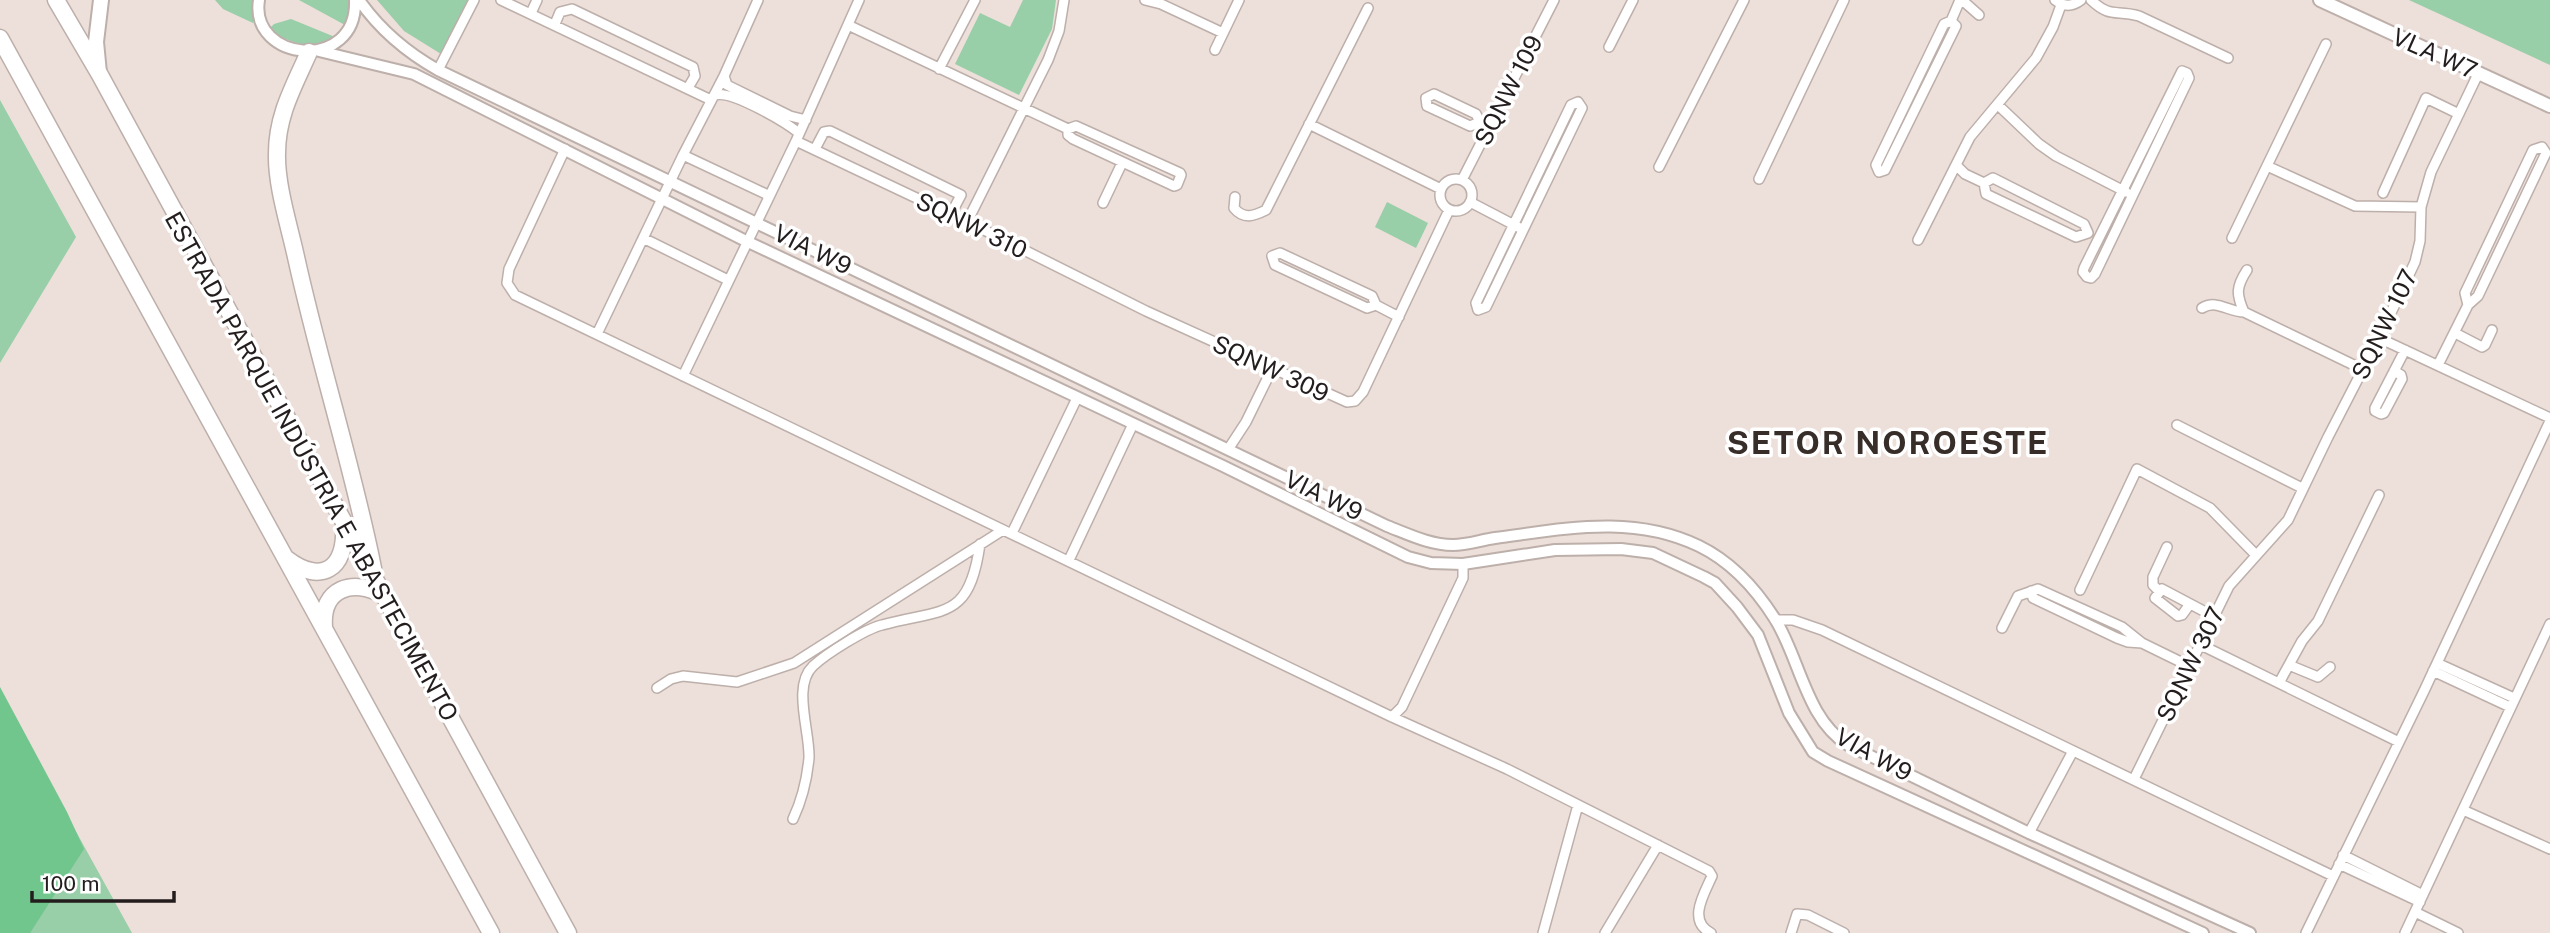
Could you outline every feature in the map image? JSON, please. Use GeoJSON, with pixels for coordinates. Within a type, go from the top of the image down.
{"type":"FeatureCollection","features":[{"type":"Feature","properties":{"kind":"highway","name":"ESTRADA PARQUE INDÚSTRIA E ABASTECIMENTO"},"geometry":{"type":"LineString","coordinates":[[56,0],[100,75],[344,527],[568,933]]}},
{"type":"Feature","properties":{"kind":"highway"},"geometry":{"type":"LineString","coordinates":[[0,38],[491,933]]}},
{"type":"Feature","properties":{"kind":"highway"},"geometry":{"type":"LineString","coordinates":[[314,51],[280,117],[277,154],[283,197],[306,301],[362,509],[380,590],[351,586],[339,591],[330,599],[325,610],[325,629]]}},
{"type":"Feature","properties":{"kind":"highway"},"geometry":{"type":"LineString","coordinates":[[285,558],[301,569],[314,572],[328,569],[339,560],[345,547],[344,527]]}},
{"type":"Feature","properties":{"kind":"main road"},"geometry":{"type":"LineString","coordinates":[[100,75],[96,42],[101,0]]}},
{"type":"Feature","properties":{"kind":"main road","name":"VLA W7"},"geometry":{"type":"LineString","coordinates":[[2320,0],[2550,106]]}},
{"type":"Feature","properties":{"kind":"street","name":"VIA W9"},"geometry":{"type":"LineString","coordinates":[[259,0],[263,24],[274,40],[290,49],[314,51],[414,74],[747,241],[1223,466],[1408,557],[1431,563],[1463,564],[1555,550],[1621,549],[1653,553],[1704,577],[1715,583],[1758,635],[1789,713],[1813,752],[2203,933]]}},
{"type":"Feature","properties":{"kind":"street","name":"VIA W9"},"geometry":{"type":"LineString","coordinates":[[357,0],[394,40],[438,70],[1387,526],[1423,540],[1453,545],[1609,525],[1655,530],[1699,546],[1731,566],[1775,620],[1811,699],[1832,735],[2029,833],[2250,933]]}},
{"type":"Feature","properties":{"kind":"street"},"geometry":{"type":"LineString","coordinates":[[314,51],[335,43],[349,27],[357,0]]}},
{"type":"Feature","properties":{"kind":"street","name":"SQNW 310"},"geometry":{"type":"LineString","coordinates":[[501,0],[688,88],[713,97],[727,95],[787,123],[797,137],[815,149],[1146,311]]}},
{"type":"Feature","properties":{"kind":"street"},"geometry":{"type":"LineString","coordinates":[[531,13],[537,0]]}},
{"type":"Feature","properties":{"kind":"street"},"geometry":{"type":"LineString","coordinates":[[597,334],[682,155],[724,76],[758,0]]}},
{"type":"Feature","properties":{"kind":"street"},"geometry":{"type":"LineString","coordinates":[[683,376],[806,120],[859,0]]}},
{"type":"Feature","properties":{"kind":"street"},"geometry":{"type":"LineString","coordinates":[[939,69],[975,0]]}},
{"type":"Feature","properties":{"kind":"street"},"geometry":{"type":"LineString","coordinates":[[967,222],[1048,60],[1059,31],[1064,0]]}},
{"type":"Feature","properties":{"kind":"street"},"geometry":{"type":"LineString","coordinates":[[1145,0],[1161,4],[1223,33]]}},
{"type":"Feature","properties":{"kind":"street"},"geometry":{"type":"LineString","coordinates":[[1215,50],[1239,0]]}},
{"type":"Feature","properties":{"kind":"street","name":"SQNW 109"},"geometry":{"type":"LineString","coordinates":[[1462,180],[1484,124],[1554,0]]}},
{"type":"Feature","properties":{"kind":"street"},"geometry":{"type":"LineString","coordinates":[[1609,47],[1633,0]]}},
{"type":"Feature","properties":{"kind":"street"},"geometry":{"type":"LineString","coordinates":[[1659,167],[1744,0]]}},
{"type":"Feature","properties":{"kind":"street"},"geometry":{"type":"LineString","coordinates":[[1759,179],[1844,0]]}},
{"type":"Feature","properties":{"kind":"street"},"geometry":{"type":"LineString","coordinates":[[1951,21],[1956,26],[1885,170],[1879,172],[1876,165],[1944,24],[1951,21],[1961,0],[1979,15]]}},
{"type":"Feature","properties":{"kind":"street"},"geometry":{"type":"LineString","coordinates":[[1918,240],[1976,129],[2036,58],[2053,27],[2058,2],[2075,5],[2081,0]]}},
{"type":"Feature","properties":{"kind":"street"},"geometry":{"type":"LineString","coordinates":[[2091,0],[2103,11],[2114,14],[2128,12],[2139,16],[2228,58]]}},
{"type":"Feature","properties":{"kind":"street"},"geometry":{"type":"LineString","coordinates":[[438,70],[472,1]]}},
{"type":"Feature","properties":{"kind":"street"},"geometry":{"type":"LineString","coordinates":[[1235,197],[1234,208],[1244,215],[1253,216],[1266,210],[1368,8]]}},
{"type":"Feature","properties":{"kind":"street"},"geometry":{"type":"LineString","coordinates":[[555,24],[560,12],[572,9],[694,66],[695,76],[688,88]]}},
{"type":"Feature","properties":{"kind":"street"},"geometry":{"type":"LineString","coordinates":[[848,24],[1068,129],[1076,126],[1148,157],[1181,175],[1177,185],[1174,186],[1073,139],[1068,135],[1068,129]]}},
{"type":"Feature","properties":{"kind":"street"},"geometry":{"type":"LineString","coordinates":[[2232,238],[2326,44]]}},
{"type":"Feature","properties":{"kind":"street"},"geometry":{"type":"LineString","coordinates":[[2186,72],[2189,78],[2133,195],[2095,274],[2091,278],[2087,277],[2083,272],[2084,268],[2179,74],[2186,72]]}},
{"type":"Feature","properties":{"kind":"street","name":"SQNW 107"},"geometry":{"type":"LineString","coordinates":[[2328,437],[2415,262],[2420,241],[2421,207],[2431,172],[2479,72]]}},
{"type":"Feature","properties":{"kind":"street"},"geometry":{"type":"LineString","coordinates":[[724,76],[731,87],[790,116],[806,120]]}},
{"type":"Feature","properties":{"kind":"street"},"geometry":{"type":"LineString","coordinates":[[1434,94],[1476,114],[1484,124],[1470,126],[1427,106],[1426,98],[1434,94]]}},
{"type":"Feature","properties":{"kind":"street"},"geometry":{"type":"LineString","coordinates":[[2383,192],[2426,98],[2459,114]]}},
{"type":"Feature","properties":{"kind":"street"},"geometry":{"type":"LineString","coordinates":[[1578,102],[1582,108],[1523,229],[1486,307],[1478,310],[1476,303],[1513,225],[1572,105],[1578,102]]}},
{"type":"Feature","properties":{"kind":"street"},"geometry":{"type":"LineString","coordinates":[[1998,105],[2039,144],[2056,156],[2133,195]]}},
{"type":"Feature","properties":{"kind":"street"},"geometry":{"type":"LineString","coordinates":[[1309,124],[1441,189]]}},
{"type":"Feature","properties":{"kind":"street"},"geometry":{"type":"LineString","coordinates":[[815,149],[824,132],[830,131],[961,195],[951,214]]}},
{"type":"Feature","properties":{"kind":"street"},"geometry":{"type":"LineString","coordinates":[[2438,365],[2468,305],[2478,296],[2546,153],[2542,147],[2533,150],[2465,293],[2468,305]]}},
{"type":"Feature","properties":{"kind":"street"},"geometry":{"type":"LineString","coordinates":[[565,149],[509,269],[507,283],[515,295],[1392,717],[1507,769],[1709,871],[1712,876],[1699,903],[1698,919],[1704,930],[1711,933]]}},
{"type":"Feature","properties":{"kind":"street"},"geometry":{"type":"LineString","coordinates":[[682,155],[768,195]]}},
{"type":"Feature","properties":{"kind":"street"},"geometry":{"type":"LineString","coordinates":[[1103,203],[1122,163]]}},
{"type":"Feature","properties":{"kind":"street"},"geometry":{"type":"LineString","coordinates":[[1956,165],[1965,174],[1984,183]]}},
{"type":"Feature","properties":{"kind":"street"},"geometry":{"type":"LineString","coordinates":[[2267,166],[2355,206],[2421,207]]}},
{"type":"Feature","properties":{"kind":"street"},"geometry":{"type":"LineString","coordinates":[[1993,178],[2084,224],[2088,233],[2076,237],[1986,194],[1984,183],[1993,178]]}},
{"type":"Feature","properties":{"kind":"street"},"geometry":{"type":"LineString","coordinates":[[1462,180],[1471,190],[1470,202],[1463,210],[1449,210],[1441,201],[1441,189],[1447,181],[1462,180]]}},
{"type":"Feature","properties":{"kind":"street"},"geometry":{"type":"LineString","coordinates":[[1470,202],[1523,229]]}},
{"type":"Feature","properties":{"kind":"street","name":"SQNW 309"},"geometry":{"type":"LineString","coordinates":[[1146,311],[1347,402],[1355,401],[1363,392],[1449,210]]}},
{"type":"Feature","properties":{"kind":"street"},"geometry":{"type":"LineString","coordinates":[[643,238],[728,280]]}},
{"type":"Feature","properties":{"kind":"street"},"geometry":{"type":"LineString","coordinates":[[1376,305],[1367,309],[1275,265],[1272,256],[1280,253],[1372,296],[1376,305],[1399,317]]}},
{"type":"Feature","properties":{"kind":"street"},"geometry":{"type":"LineString","coordinates":[[2244,312],[2236,290],[2247,270]]}},
{"type":"Feature","properties":{"kind":"street"},"geometry":{"type":"LineString","coordinates":[[2202,308],[2216,303],[2233,311],[2244,312],[2362,369]]}},
{"type":"Feature","properties":{"kind":"street"},"geometry":{"type":"LineString","coordinates":[[2455,333],[2482,346],[2492,330]]}},
{"type":"Feature","properties":{"kind":"street"},"geometry":{"type":"LineString","coordinates":[[2309,932],[2550,419],[2379,338]]}},
{"type":"Feature","properties":{"kind":"street"},"geometry":{"type":"LineString","coordinates":[[2394,372],[2405,350]]}},
{"type":"Feature","properties":{"kind":"street"},"geometry":{"type":"LineString","coordinates":[[1223,466],[1229,448],[1246,422],[1272,369]]}},
{"type":"Feature","properties":{"kind":"street"},"geometry":{"type":"LineString","coordinates":[[657,688],[671,679],[683,676],[737,682],[794,663],[980,544],[1007,531],[1077,398]]}},
{"type":"Feature","properties":{"kind":"street"},"geometry":{"type":"LineString","coordinates":[[1069,560],[1133,424]]}},
{"type":"Feature","properties":{"kind":"street"},"geometry":{"type":"LineString","coordinates":[[2177,425],[2302,488]]}},
{"type":"Feature","properties":{"kind":"street","name":"SQNW 307"},"geometry":{"type":"LineString","coordinates":[[2134,779],[2229,586],[2288,520],[2328,437]]}},
{"type":"Feature","properties":{"kind":"street"},"geometry":{"type":"LineString","coordinates":[[2080,590],[2137,469],[2210,508],[2256,555]]}},
{"type":"Feature","properties":{"kind":"street"},"geometry":{"type":"LineString","coordinates":[[2279,683],[2302,641],[2318,621],[2379,495]]}},
{"type":"Feature","properties":{"kind":"street"},"geometry":{"type":"LineString","coordinates":[[793,820],[800,805],[809,758],[802,688],[805,677],[813,666],[864,631],[880,625],[933,615],[956,604],[972,583],[980,544]]}},
{"type":"Feature","properties":{"kind":"street"},"geometry":{"type":"LineString","coordinates":[[2167,547],[2153,577],[2153,585],[2158,590],[2162,589],[2213,616]]}},
{"type":"Feature","properties":{"kind":"street"},"geometry":{"type":"LineString","coordinates":[[1392,717],[1405,700],[1462,578],[1463,564]]}},
{"type":"Feature","properties":{"kind":"street"},"geometry":{"type":"LineString","coordinates":[[2001,628],[2018,596],[2038,589],[2122,627],[2142,643],[2189,666]]}},
{"type":"Feature","properties":{"kind":"street"},"geometry":{"type":"LineString","coordinates":[[2158,590],[2156,600],[2178,616],[2182,615],[2190,604]]}},
{"type":"Feature","properties":{"kind":"street"},"geometry":{"type":"LineString","coordinates":[[1775,620],[1793,620],[1822,631],[2333,876]]}},
{"type":"Feature","properties":{"kind":"street"},"geometry":{"type":"LineString","coordinates":[[2405,933],[2550,624]]}},
{"type":"Feature","properties":{"kind":"street"},"geometry":{"type":"LineString","coordinates":[[2199,644],[2399,742]]}},
{"type":"Feature","properties":{"kind":"street"},"geometry":{"type":"LineString","coordinates":[[2289,665],[2318,677],[2330,667]]}},
{"type":"Feature","properties":{"kind":"street"},"geometry":{"type":"LineString","coordinates":[[2435,667],[2512,703]]}},
{"type":"Feature","properties":{"kind":"street"},"geometry":{"type":"LineString","coordinates":[[2029,833],[2073,751]]}},
{"type":"Feature","properties":{"kind":"street"},"geometry":{"type":"LineString","coordinates":[[1544,933],[1578,805]]}},
{"type":"Feature","properties":{"kind":"street"},"geometry":{"type":"LineString","coordinates":[[2463,810],[2550,849]]}},
{"type":"Feature","properties":{"kind":"street"},"geometry":{"type":"LineString","coordinates":[[1605,933],[1658,845]]}},
{"type":"Feature","properties":{"kind":"street"},"geometry":{"type":"LineString","coordinates":[[2341,860],[2421,899]]}},
{"type":"Feature","properties":{"kind":"street"},"geometry":{"type":"LineString","coordinates":[[2415,912],[2458,933]]}},
{"type":"Feature","properties":{"kind":"street"},"geometry":{"type":"LineString","coordinates":[[1791,933],[1797,914],[1808,915],[1844,933]]}},
{"type":"Feature","properties":{"kind":"green space"},"geometry":{"type":"Polygon","coordinates":[[[215,0],[263,0],[253,23],[223,9],[215,0]]]}},
{"type":"Feature","properties":{"kind":"green space"},"geometry":{"type":"Polygon","coordinates":[[[299,0],[350,0],[350,11],[345,25],[299,0]]]}},
{"type":"Feature","properties":{"kind":"green space"},"geometry":{"type":"Polygon","coordinates":[[[377,0],[468,0],[441,54],[404,31],[377,0]]]}},
{"type":"Feature","properties":{"kind":"green space"},"geometry":{"type":"Polygon","coordinates":[[[1023,0],[1056,0],[1052,29],[1019,95],[955,64],[980,13],[1010,27],[1023,0]]]}},
{"type":"Feature","properties":{"kind":"green space"},"geometry":{"type":"Polygon","coordinates":[[[2409,0],[2550,0],[2550,65],[2409,0]]]}},
{"type":"Feature","properties":{"kind":"green space"},"geometry":{"type":"Polygon","coordinates":[[[291,19],[335,37],[318,45],[310,45],[293,42],[267,31],[274,24],[291,19]]]}},
{"type":"Feature","properties":{"kind":"green space"},"geometry":{"type":"Polygon","coordinates":[[[0,100],[76,237],[0,363],[0,100]]]}},
{"type":"Feature","properties":{"kind":"green space"},"geometry":{"type":"Polygon","coordinates":[[[1387,202],[1428,223],[1416,248],[1375,227],[1387,202]]]}},
{"type":"Feature","properties":{"kind":"green space"},"geometry":{"type":"Polygon","coordinates":[[[0,687],[84,849],[30,933],[0,933],[0,687]]]}},
{"type":"Feature","properties":{"kind":"green space"},"geometry":{"type":"Polygon","coordinates":[[[0,694],[132,933],[0,933],[0,694]]]}},
{"type":"Feature","properties":{"kind":"district","name":"SETOR NOROESTE"},"geometry":{"type":"Point","coordinates":[1888,442]}}]}
